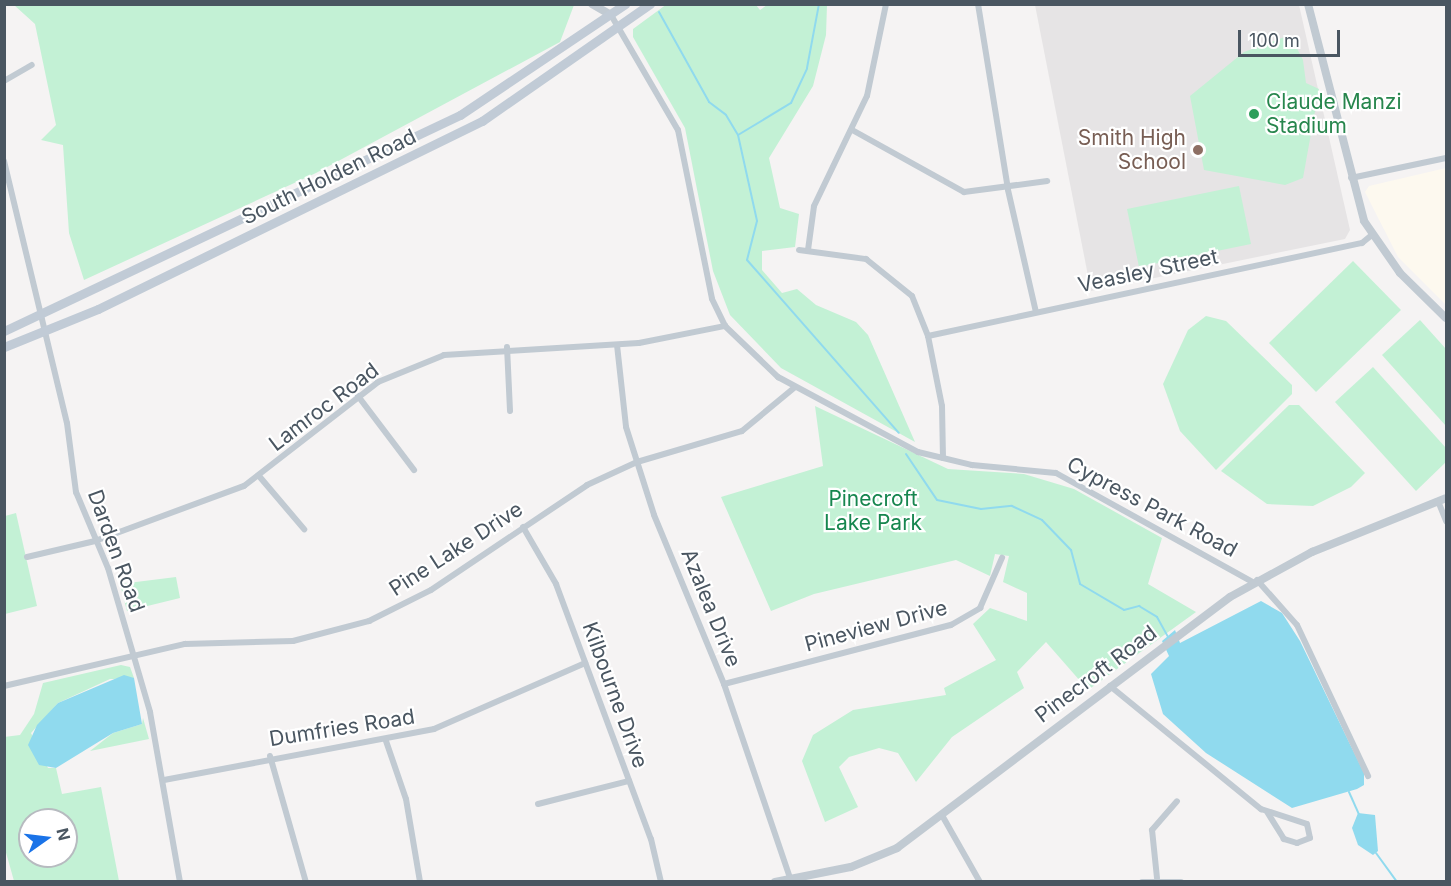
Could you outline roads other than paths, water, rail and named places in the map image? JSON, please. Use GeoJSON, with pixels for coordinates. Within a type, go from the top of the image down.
{"type":"FeatureCollection","features":[{"type":"Feature","properties":{"kind":"main road","name":"South Holden Road"},"geometry":{"type":"LineString","coordinates":[[4,331],[41,317],[460,116],[625,4]]}},
{"type":"Feature","properties":{"kind":"main road","name":"South Holden Road"},"geometry":{"type":"LineString","coordinates":[[4,347],[44,333],[482,121],[650,4]]}},
{"type":"Feature","properties":{"kind":"street"},"geometry":{"type":"LineString","coordinates":[[592,4],[611,15]]}},
{"type":"Feature","properties":{"kind":"street"},"geometry":{"type":"LineString","coordinates":[[608,4],[611,15]]}},
{"type":"Feature","properties":{"kind":"street"},"geometry":{"type":"LineString","coordinates":[[808,250],[814,206],[854,131],[874,73],[886,4]]}},
{"type":"Feature","properties":{"kind":"street"},"geometry":{"type":"LineString","coordinates":[[978,4],[1008,190],[1036,312]]}},
{"type":"Feature","properties":{"kind":"street"},"geometry":{"type":"LineString","coordinates":[[1308,4],[1351,178],[1373,234],[1401,273],[1446,318]]}},
{"type":"Feature","properties":{"kind":"street","name":"Cypress Park Road"},"geometry":{"type":"LineString","coordinates":[[611,15],[678,130],[702,261],[725,326],[794,388],[918,452],[943,458],[1056,473],[1255,581],[1297,625],[1368,776]]}},
{"type":"Feature","properties":{"kind":"street"},"geometry":{"type":"LineString","coordinates":[[4,81],[32,65]]}},
{"type":"Feature","properties":{"kind":"street"},"geometry":{"type":"LineString","coordinates":[[854,131],[964,192],[1008,190],[1047,181]]}},
{"type":"Feature","properties":{"kind":"street"},"geometry":{"type":"LineString","coordinates":[[1351,178],[1446,158]]}},
{"type":"Feature","properties":{"kind":"street","name":"Darden Road"},"geometry":{"type":"LineString","coordinates":[[4,161],[67,423],[76,492],[133,654],[164,780],[180,882]]}},
{"type":"Feature","properties":{"kind":"street","name":"Veasley Street"},"geometry":{"type":"LineString","coordinates":[[928,336],[1362,243],[1373,234]]}},
{"type":"Feature","properties":{"kind":"street"},"geometry":{"type":"LineString","coordinates":[[800,250],[866,260],[885,269],[912,296],[928,336],[942,406],[943,458]]}},
{"type":"Feature","properties":{"kind":"street","name":"Lamroc Road"},"geometry":{"type":"LineString","coordinates":[[27,557],[94,541],[227,493],[259,476],[358,396],[398,372],[444,355],[507,347],[617,345],[671,339],[725,326]]}},
{"type":"Feature","properties":{"kind":"street","name":"Azalea Drive"},"geometry":{"type":"LineString","coordinates":[[617,345],[626,427],[637,462],[724,684],[791,880]]}},
{"type":"Feature","properties":{"kind":"street"},"geometry":{"type":"LineString","coordinates":[[507,347],[510,411]]}},
{"type":"Feature","properties":{"kind":"street","name":"Pine Lake Drive"},"geometry":{"type":"LineString","coordinates":[[4,686],[133,654],[185,644],[293,641],[369,621],[431,590],[560,500],[637,462],[742,431],[794,388]]}},
{"type":"Feature","properties":{"kind":"street"},"geometry":{"type":"LineString","coordinates":[[358,396],[414,470]]}},
{"type":"Feature","properties":{"kind":"street"},"geometry":{"type":"LineString","coordinates":[[259,476],[304,529]]}},
{"type":"Feature","properties":{"kind":"street","name":"Pinecroft Road"},"geometry":{"type":"LineString","coordinates":[[775,882],[876,859],[943,817],[1110,686],[1255,581],[1446,498]]}},
{"type":"Feature","properties":{"kind":"street"},"geometry":{"type":"LineString","coordinates":[[1438,501],[1446,521]]}},
{"type":"Feature","properties":{"kind":"street","name":"Kilbourne Drive"},"geometry":{"type":"LineString","coordinates":[[523,527],[550,570],[629,781],[661,882]]}},
{"type":"Feature","properties":{"kind":"street","name":"Pineview Drive"},"geometry":{"type":"LineString","coordinates":[[724,684],[951,625],[980,608],[1002,558]]}},
{"type":"Feature","properties":{"kind":"street","name":"Dumfries Road"},"geometry":{"type":"LineString","coordinates":[[164,780],[270,756],[386,741],[434,729],[585,663]]}},
{"type":"Feature","properties":{"kind":"street"},"geometry":{"type":"LineString","coordinates":[[1110,686],[1268,813],[1292,843],[1310,838],[1311,828],[1300,820],[1268,813]]}},
{"type":"Feature","properties":{"kind":"street"},"geometry":{"type":"LineString","coordinates":[[386,741],[406,799],[420,882]]}},
{"type":"Feature","properties":{"kind":"street"},"geometry":{"type":"LineString","coordinates":[[270,756],[306,882]]}},
{"type":"Feature","properties":{"kind":"street"},"geometry":{"type":"LineString","coordinates":[[538,804],[629,781]]}},
{"type":"Feature","properties":{"kind":"street"},"geometry":{"type":"LineString","coordinates":[[1157,878],[1152,830],[1177,801]]}},
{"type":"Feature","properties":{"kind":"street"},"geometry":{"type":"LineString","coordinates":[[943,817],[980,882]]}},
{"type":"Feature","properties":{"kind":"street"},"geometry":{"type":"LineString","coordinates":[[1142,882],[1157,878],[1181,882]]}},
{"type":"Feature","properties":{"kind":"water"},"geometry":{"type":"Polygon","coordinates":[[[1261,601],[1282,613],[1300,641],[1364,773],[1364,785],[1357,789],[1292,808],[1206,753],[1163,714],[1151,674],[1169,656],[1162,641],[1175,630],[1180,643],[1261,601]]]}},
{"type":"Feature","properties":{"kind":"water"},"geometry":{"type":"Polygon","coordinates":[[[124,675],[134,678],[142,724],[113,733],[56,768],[39,765],[28,745],[37,725],[58,703],[124,675]]]}},
{"type":"Feature","properties":{"kind":"water"},"geometry":{"type":"Polygon","coordinates":[[[1358,813],[1375,815],[1378,851],[1373,855],[1358,845],[1352,828],[1358,813]]]}},
{"type":"Feature","properties":{"kind":"waterway"},"geometry":{"type":"LineString","coordinates":[[738,135],[791,103],[807,68],[819,4]]}},
{"type":"Feature","properties":{"kind":"waterway"},"geometry":{"type":"LineString","coordinates":[[659,12],[709,102],[726,115],[738,135],[757,221],[747,260],[899,433]]}},
{"type":"Feature","properties":{"kind":"waterway"},"geometry":{"type":"LineString","coordinates":[[906,454],[937,500],[981,509],[1012,506],[1042,520],[1071,550],[1080,584],[1124,610],[1139,606],[1157,617],[1168,637]]}},
{"type":"Feature","properties":{"kind":"waterway"},"geometry":{"type":"LineString","coordinates":[[1349,792],[1359,814]]}},
{"type":"Feature","properties":{"kind":"waterway"},"geometry":{"type":"LineString","coordinates":[[1376,853],[1397,882]]}},
{"type":"Feature","properties":{"kind":"place","name":"Claude Manzi Stadium"},"geometry":{"type":"Point","coordinates":[1254,114]}},
{"type":"Feature","properties":{"kind":"place","name":"Smith High School"},"geometry":{"type":"Point","coordinates":[1198,150]}},
{"type":"Feature","properties":{"kind":"park label","name":"Pinecroft Lake Park"},"geometry":{"type":"Point","coordinates":[873,511]}}]}
